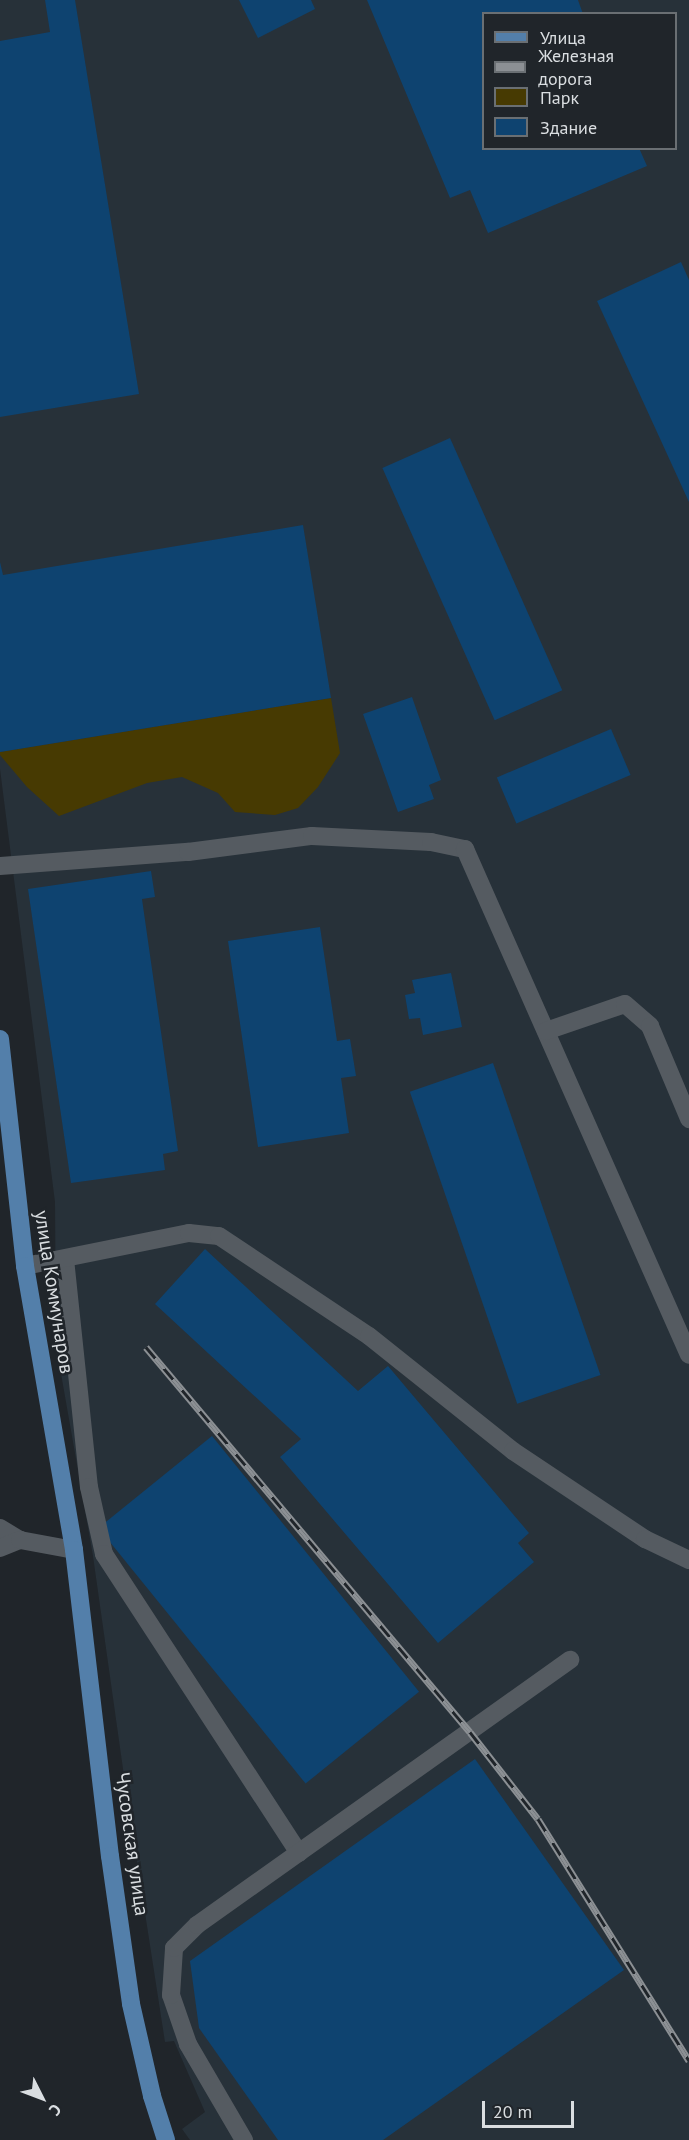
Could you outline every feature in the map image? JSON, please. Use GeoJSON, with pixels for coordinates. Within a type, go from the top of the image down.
{"type":"FeatureCollection","features":[{"type":"Feature","properties":{"kind":"main road","name":"улица Коммунаров"},"geometry":{"type":"LineString","coordinates":[[0,1039],[25,1266],[74,1550]]}},
{"type":"Feature","properties":{"kind":"main road","name":"Чусовская улица"},"geometry":{"type":"LineString","coordinates":[[74,1550],[110,1856],[131,2004],[149,2085],[166,2140]]}},
{"type":"Feature","properties":{"kind":"street"},"geometry":{"type":"LineString","coordinates":[[0,866],[188,852],[312,836],[431,842],[465,849],[689,1355]]}},
{"type":"Feature","properties":{"kind":"street"},"geometry":{"type":"LineString","coordinates":[[546,1030],[625,1004],[650,1026],[689,1119]]}},
{"type":"Feature","properties":{"kind":"street"},"geometry":{"type":"LineString","coordinates":[[25,1266],[189,1233],[219,1236],[369,1336],[513,1450],[645,1539],[689,1560]]}},
{"type":"Feature","properties":{"kind":"street"},"geometry":{"type":"LineString","coordinates":[[65,1259],[89,1487],[104,1554],[299,1854]]}},
{"type":"Feature","properties":{"kind":"street"},"geometry":{"type":"LineString","coordinates":[[0,1528],[20,1540],[74,1550]]}},
{"type":"Feature","properties":{"kind":"street"},"geometry":{"type":"LineString","coordinates":[[0,1548],[20,1540]]}},
{"type":"Feature","properties":{"kind":"street"},"geometry":{"type":"LineString","coordinates":[[244,2140],[188,2044],[171,1995],[174,1948],[197,1925],[570,1660]]}},
{"type":"Feature","properties":{"kind":"shaded area"},"geometry":{"type":"Polygon","coordinates":[[[0,0],[689,0],[689,2140],[190,2140],[182,2129],[205,2112],[174,2041],[165,2042],[93,1556],[56,1345],[55,1202],[0,769],[0,0]]]}},
{"type":"Feature","properties":{"kind":"green space"},"geometry":{"type":"Polygon","coordinates":[[[331,698],[340,753],[318,787],[298,808],[275,815],[235,812],[218,793],[182,777],[147,783],[59,816],[27,787],[0,755],[0,752],[331,698]]]}},
{"type":"Feature","properties":{"kind":"building"},"geometry":{"type":"Polygon","coordinates":[[[45,0],[75,0],[139,394],[0,417],[0,41],[50,32],[45,0]]]}},
{"type":"Feature","properties":{"kind":"building"},"geometry":{"type":"Polygon","coordinates":[[[239,0],[311,0],[315,9],[258,38],[239,0]]]}},
{"type":"Feature","properties":{"kind":"building"},"geometry":{"type":"Polygon","coordinates":[[[367,0],[578,0],[582,12],[482,12],[482,150],[640,150],[647,166],[488,233],[470,190],[450,198],[367,0]]]}},
{"type":"Feature","properties":{"kind":"building"},"geometry":{"type":"Polygon","coordinates":[[[681,262],[689,280],[689,502],[597,301],[681,262]]]}},
{"type":"Feature","properties":{"kind":"building"},"geometry":{"type":"Polygon","coordinates":[[[450,438],[562,690],[495,720],[382,468],[450,438]]]}},
{"type":"Feature","properties":{"kind":"building"},"geometry":{"type":"Polygon","coordinates":[[[303,525],[331,698],[0,752],[0,562],[3,575],[303,525]]]}},
{"type":"Feature","properties":{"kind":"building"},"geometry":{"type":"Polygon","coordinates":[[[412,697],[441,780],[429,785],[434,799],[398,812],[363,714],[412,697]]]}},
{"type":"Feature","properties":{"kind":"building"},"geometry":{"type":"Polygon","coordinates":[[[611,729],[631,775],[516,823],[497,777],[611,729]]]}},
{"type":"Feature","properties":{"kind":"building"},"geometry":{"type":"Polygon","coordinates":[[[151,871],[155,897],[142,899],[178,1151],[163,1154],[165,1170],[71,1183],[28,889],[151,871]]]}},
{"type":"Feature","properties":{"kind":"building"},"geometry":{"type":"Polygon","coordinates":[[[320,927],[337,1041],[350,1039],[356,1076],[341,1078],[349,1133],[258,1147],[228,941],[320,927]]]}},
{"type":"Feature","properties":{"kind":"building"},"geometry":{"type":"Polygon","coordinates":[[[451,973],[462,1027],[423,1035],[420,1018],[409,1019],[405,995],[415,993],[412,980],[451,973]]]}},
{"type":"Feature","properties":{"kind":"building"},"geometry":{"type":"Polygon","coordinates":[[[493,1063],[600,1375],[517,1404],[410,1092],[493,1063]]]}},
{"type":"Feature","properties":{"kind":"building"},"geometry":{"type":"Polygon","coordinates":[[[205,1249],[358,1391],[388,1366],[529,1533],[518,1543],[534,1562],[438,1643],[280,1457],[301,1439],[155,1304],[205,1249]]]}},
{"type":"Feature","properties":{"kind":"building"},"geometry":{"type":"Polygon","coordinates":[[[212,1436],[419,1692],[306,1784],[99,1528],[212,1436]]]}},
{"type":"Feature","properties":{"kind":"building"},"geometry":{"type":"Polygon","coordinates":[[[475,1759],[624,1970],[383,2140],[278,2140],[199,2028],[190,1961],[475,1759]]]}},
{"type":"Feature","properties":{"kind":"railway"},"geometry":{"type":"LineString","coordinates":[[146,1347],[470,1732],[538,1819],[689,2061]]}}]}
